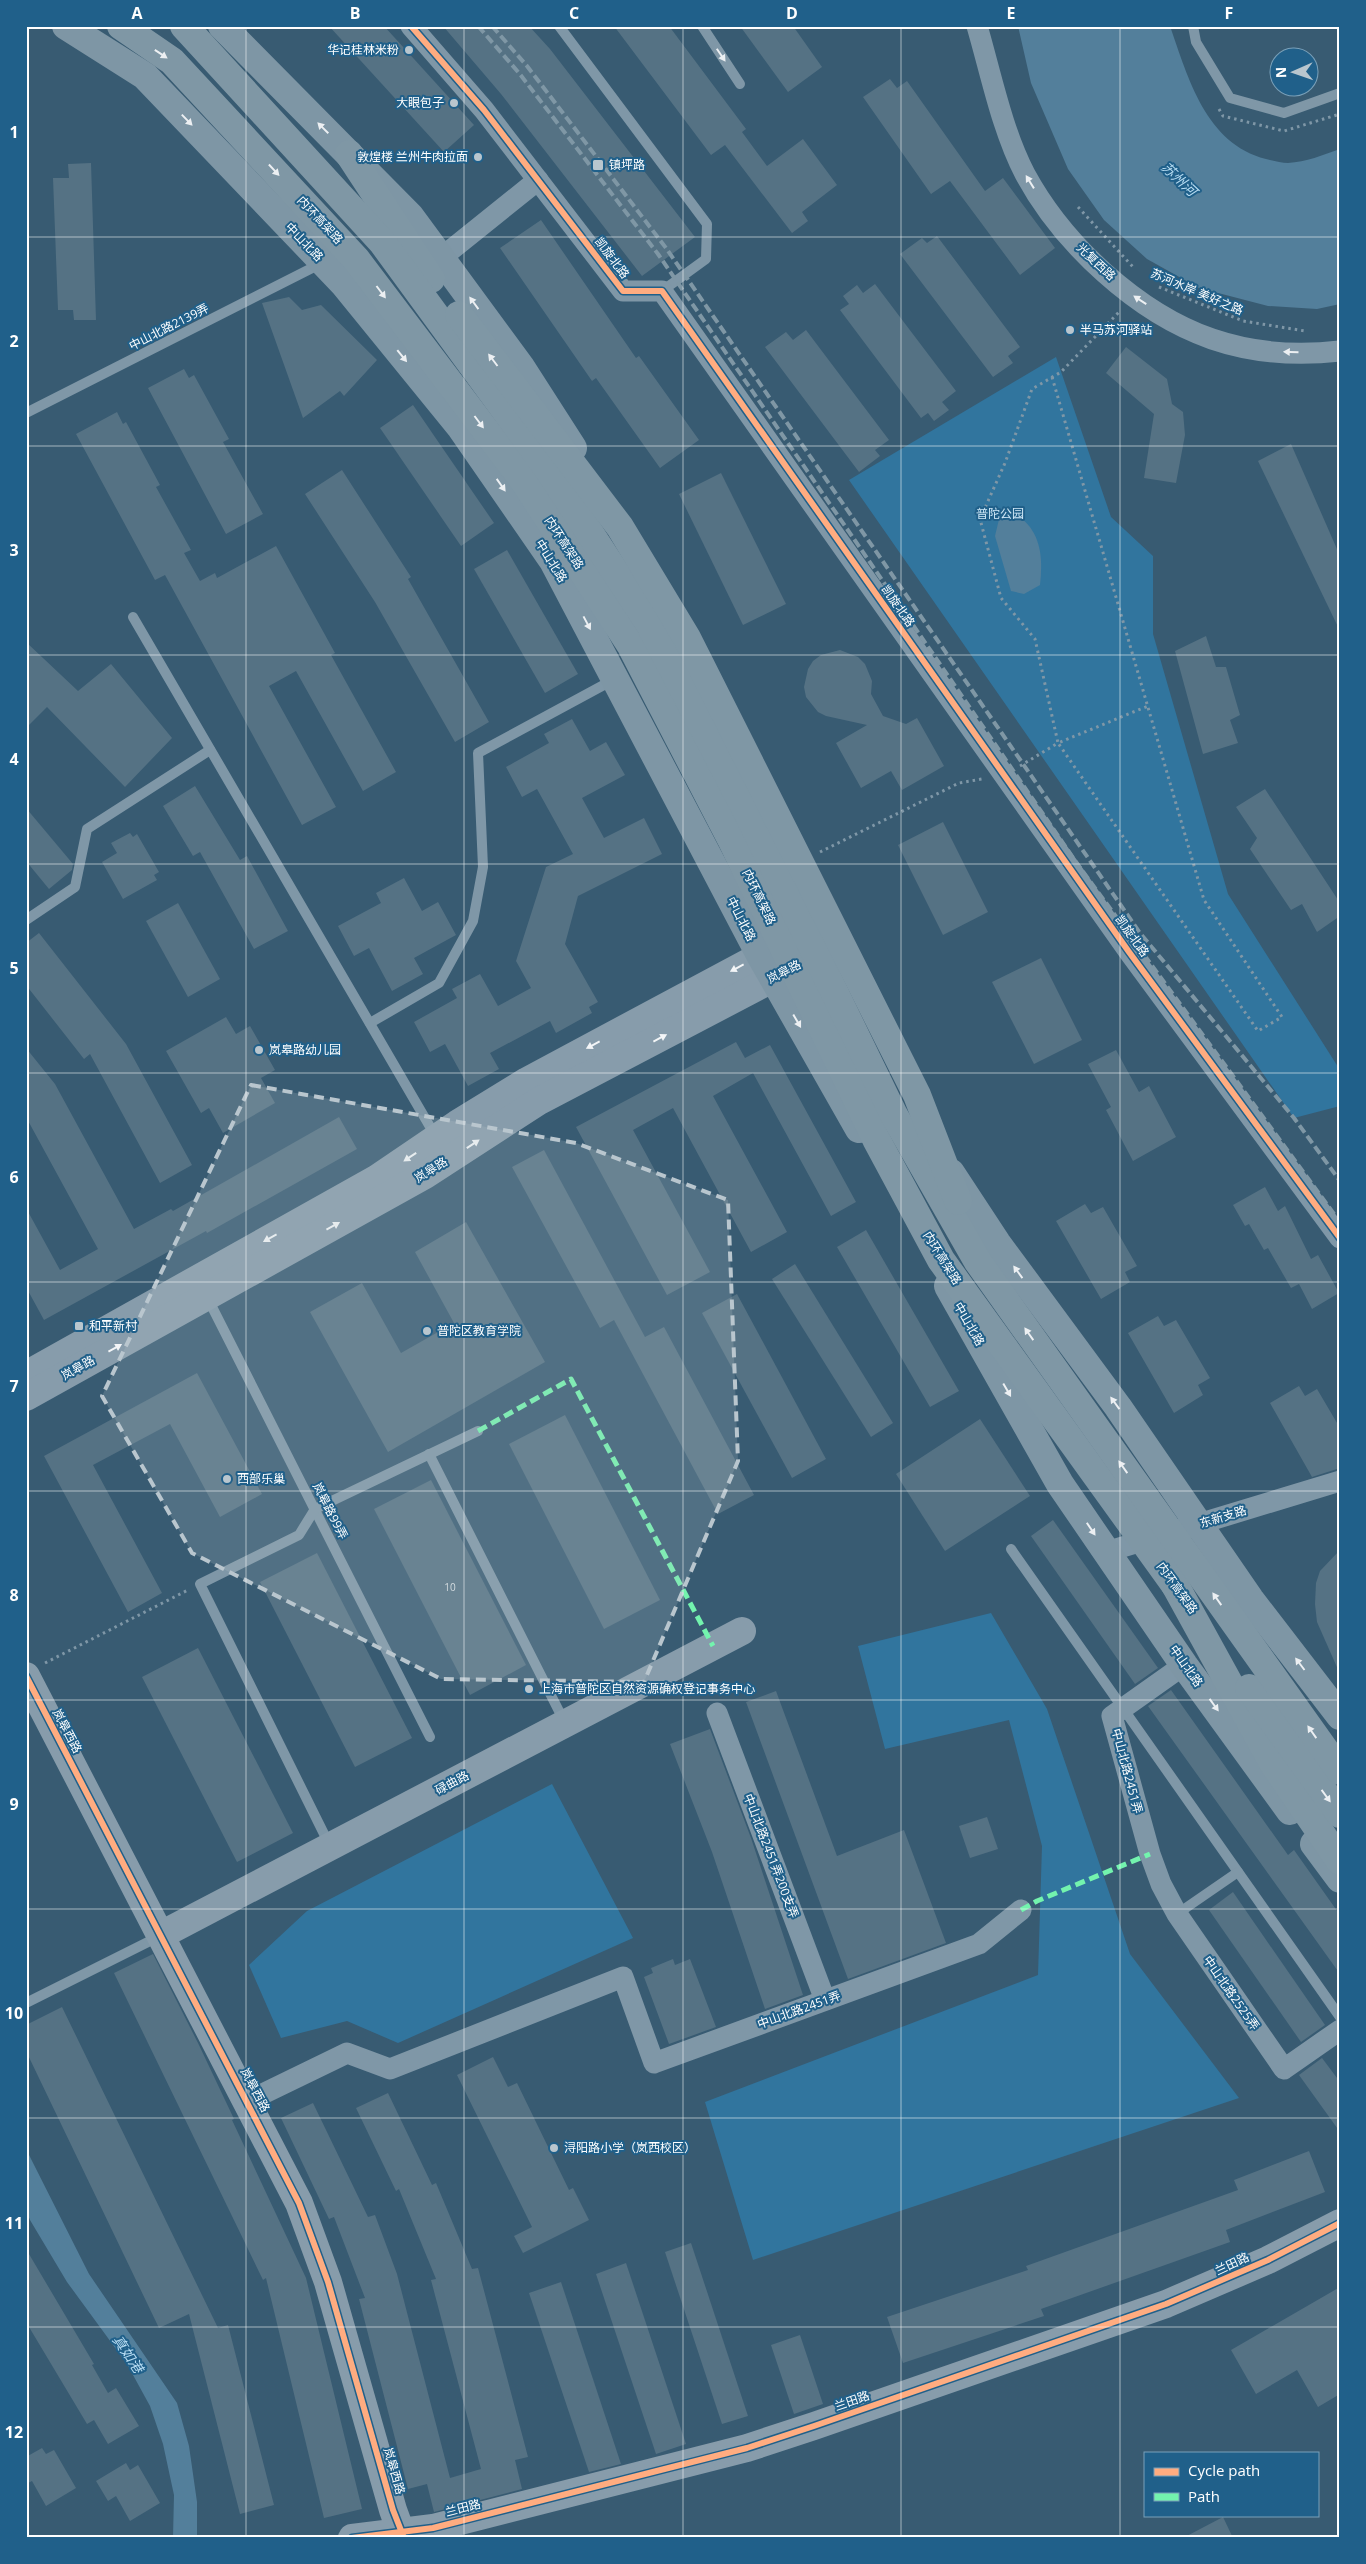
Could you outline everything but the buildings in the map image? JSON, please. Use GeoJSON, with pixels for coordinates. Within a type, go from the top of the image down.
{"type":"FeatureCollection","features":[{"type":"Feature","properties":{"kind":"highway","name":"内环高架路"},"geometry":{"type":"LineString","coordinates":[[121,26],[172,61],[356,259],[524,481],[631,646],[731,839],[876,1139],[941,1260],[1340,1814]]}},
{"type":"Feature","properties":{"kind":"highway"},"geometry":{"type":"LineString","coordinates":[[184,26],[382,242],[548,469],[650,626],[748,814],[894,1115],[978,1262],[1340,1771]]}},
{"type":"Feature","properties":{"kind":"highway"},"geometry":{"type":"LineString","coordinates":[[349,154],[436,268],[620,527],[687,638],[917,1095],[955,1191],[978,1262]]}},
{"type":"Feature","properties":{"kind":"highway"},"geometry":{"type":"LineString","coordinates":[[1175,1586],[1273,1763],[1340,1861]]}},
{"type":"Feature","properties":{"kind":"main road","name":"中山北路"},"geometry":{"type":"LineString","coordinates":[[66,26],[145,76],[343,283],[461,428],[554,561],[767,967],[1060,1484],[1184,1664],[1340,1879]]}},
{"type":"Feature","properties":{"kind":"main road"},"geometry":{"type":"LineString","coordinates":[[222,26],[349,154]]}},
{"type":"Feature","properties":{"kind":"main road"},"geometry":{"type":"LineString","coordinates":[[436,268],[521,367],[594,480],[736,743],[832,934],[918,1116],[958,1184],[997,1244],[1118,1407],[1250,1599],[1340,1716]]}},
{"type":"Feature","properties":{"kind":"street","name":"凯旋北路"},"geometry":{"type":"LineString","coordinates":[[411,26],[484,110],[623,291],[662,291],[1129,952],[1340,1238]]}},
{"type":"Feature","properties":{"kind":"street","name":"光复西路"},"geometry":{"type":"LineString","coordinates":[[978,26],[1001,113],[1025,173],[1054,219],[1090,260],[1140,289],[1172,321],[1212,339],[1262,351],[1316,353],[1340,351]]}},
{"type":"Feature","properties":{"kind":"street"},"geometry":{"type":"LineString","coordinates":[[436,268],[538,180]]}},
{"type":"Feature","properties":{"kind":"street","name":"岚皋路"},"geometry":{"type":"LineString","coordinates":[[26,1375],[376,1179],[527,1081],[767,967],[832,934]]}},
{"type":"Feature","properties":{"kind":"street","name":"岚皋路"},"geometry":{"type":"LineString","coordinates":[[26,1397],[425,1175],[539,1101],[767,967]]}},
{"type":"Feature","properties":{"kind":"street","name":"东新支路"},"geometry":{"type":"LineString","coordinates":[[1106,1552],[1340,1481]]}},
{"type":"Feature","properties":{"kind":"street","name":"碌曲路"},"geometry":{"type":"LineString","coordinates":[[161,1935],[742,1631]]}},
{"type":"Feature","properties":{"kind":"street"},"geometry":{"type":"LineString","coordinates":[[1123,1708],[1184,1664]]}},
{"type":"Feature","properties":{"kind":"street","name":"岚皋西路"},"geometry":{"type":"LineString","coordinates":[[35,1670],[161,1935],[284,2170],[312,2237],[328,2282],[403,2535]]}},
{"type":"Feature","properties":{"kind":"street","name":"中山北路2451弄"},"geometry":{"type":"LineString","coordinates":[[1123,1708],[1112,1716],[1150,1854]]}},
{"type":"Feature","properties":{"kind":"street","name":"中山北路2451弄200支弄"},"geometry":{"type":"LineString","coordinates":[[717,1712],[825,2000]]}},
{"type":"Feature","properties":{"kind":"street","name":"中山北路2525弄"},"geometry":{"type":"LineString","coordinates":[[1150,1854],[1161,1884],[1177,1914],[1284,2069],[1338,2031]]}},
{"type":"Feature","properties":{"kind":"street","name":"中山北路2451弄"},"geometry":{"type":"LineString","coordinates":[[248,2101],[347,2053],[390,2069],[622,1976],[654,2063],[979,1944],[1021,1910]]}},
{"type":"Feature","properties":{"kind":"street","name":"兰田路"},"geometry":{"type":"LineString","coordinates":[[352,2538],[403,2535],[746,2448],[1166,2304],[1251,2268],[1340,2223]]}},
{"type":"Feature","properties":{"kind":"lane"},"geometry":{"type":"LineString","coordinates":[[559,26],[708,224],[706,259],[662,291]]}},
{"type":"Feature","properties":{"kind":"lane"},"geometry":{"type":"LineString","coordinates":[[702,26],[740,84]]}},
{"type":"Feature","properties":{"kind":"lane"},"geometry":{"type":"LineString","coordinates":[[1193,26],[1196,42],[1230,98],[1284,113],[1340,93]]}},
{"type":"Feature","properties":{"kind":"lane","name":"中山北路2139弄"},"geometry":{"type":"LineString","coordinates":[[26,413],[323,262]]}},
{"type":"Feature","properties":{"kind":"lane"},"geometry":{"type":"LineString","coordinates":[[133,617],[437,1138]]}},
{"type":"Feature","properties":{"kind":"lane"},"geometry":{"type":"LineString","coordinates":[[370,1023],[439,983],[473,922],[483,867],[478,753],[616,678]]}},
{"type":"Feature","properties":{"kind":"lane"},"geometry":{"type":"LineString","coordinates":[[26,920],[75,887],[87,829],[210,750]]}},
{"type":"Feature","properties":{"kind":"lane","name":"岚皋路99弄"},"geometry":{"type":"LineString","coordinates":[[207,1296],[430,1737]]}},
{"type":"Feature","properties":{"kind":"lane"},"geometry":{"type":"LineString","coordinates":[[330,1847],[200,1584],[299,1535],[314,1509],[478,1431]]}},
{"type":"Feature","properties":{"kind":"lane"},"geometry":{"type":"LineString","coordinates":[[429,1454],[566,1724]]}},
{"type":"Feature","properties":{"kind":"lane"},"geometry":{"type":"LineString","coordinates":[[1011,1549],[1238,1872],[1338,2031]]}},
{"type":"Feature","properties":{"kind":"lane"},"geometry":{"type":"LineString","coordinates":[[1177,1914],[1238,1872]]}},
{"type":"Feature","properties":{"kind":"lane"},"geometry":{"type":"LineString","coordinates":[[26,2004],[161,1935]]}},
{"type":"Feature","properties":{"kind":"path"},"geometry":{"type":"LineString","coordinates":[[1052,377],[1204,900],[1282,1017],[1258,1031],[1058,744],[1035,639],[1001,598],[980,519],[1005,463],[1032,389],[1052,377],[1062,372],[1140,289]]}},
{"type":"Feature","properties":{"kind":"path"},"geometry":{"type":"LineString","coordinates":[[797,863],[959,783],[1004,776],[1058,744],[1148,706]]}},
{"type":"Feature","properties":{"kind":"path"},"geometry":{"type":"LineString","coordinates":[[35,1670],[200,1584]]}},
{"type":"Feature","properties":{"kind":"highlighted area"},"geometry":{"type":"Polygon","coordinates":[[[251,1085],[576,1143],[728,1200],[738,1461],[644,1682],[441,1679],[192,1553],[102,1396],[251,1085]]]}},
{"type":"Feature","properties":{"kind":"green space","name":"普陀公园"},"geometry":{"type":"Polygon","coordinates":[[[1056,357],[1111,517],[1153,556],[1153,634],[1228,894],[1340,1070],[1340,1106],[1294,1118],[849,480],[1056,357]]]}},
{"type":"Feature","properties":{"kind":"green space"},"geometry":{"type":"Polygon","coordinates":[[[991,1613],[1047,1709],[1130,1954],[1239,2098],[753,2260],[705,2102],[1038,1975],[1042,1846],[1009,1720],[885,1749],[858,1646],[991,1613]]]}},
{"type":"Feature","properties":{"kind":"green space"},"geometry":{"type":"Polygon","coordinates":[[[552,1784],[633,1938],[398,2043],[347,2021],[281,2038],[249,1965],[307,1911],[552,1784]]]}},
{"type":"Feature","properties":{"kind":"water","name":"苏州河"},"geometry":{"type":"Polygon","coordinates":[[[1018,26],[1170,26],[1192,87],[1214,124],[1228,139],[1245,151],[1266,159],[1285,163],[1308,160],[1340,149],[1340,304],[1317,309],[1268,306],[1199,288],[1147,259],[1104,220],[1068,169],[1031,83],[1018,26]]]}},
{"type":"Feature","properties":{"kind":"water"},"geometry":{"type":"Polygon","coordinates":[[[1002,507],[1024,521],[1036,538],[1039,549],[1041,560],[1040,585],[1024,594],[1011,591],[995,536],[1002,507]]]}},
{"type":"Feature","properties":{"kind":"water","name":"真如港"},"geometry":{"type":"Polygon","coordinates":[[[26,2149],[89,2274],[177,2403],[189,2446],[197,2502],[197,2538],[173,2538],[174,2495],[163,2444],[150,2406],[127,2364],[67,2282],[30,2220],[26,2210],[26,2149]]]}},
{"type":"Feature","properties":{"kind":"railway"},"geometry":{"type":"LineString","coordinates":[[478,26],[519,73],[658,254],[1076,862],[1340,1222]]}},
{"type":"Feature","properties":{"kind":"railway"},"geometry":{"type":"LineString","coordinates":[[492,26],[527,66],[666,248],[1140,933],[1294,1118],[1340,1181]]}},
{"type":"Feature","properties":{"kind":"marked path"},"geometry":{"type":"LineString","coordinates":[[478,1431],[571,1379],[713,1646]]}},
{"type":"Feature","properties":{"kind":"marked path"},"geometry":{"type":"LineString","coordinates":[[1021,1910],[1037,1901],[1150,1854]]}},
{"type":"Feature","properties":{"kind":"cycle path"},"geometry":{"type":"LineString","coordinates":[[411,26],[484,110],[623,291],[662,291],[1129,952],[1340,1238]]}},
{"type":"Feature","properties":{"kind":"cycle path"},"geometry":{"type":"LineString","coordinates":[[26,1676],[299,2203],[328,2282],[393,2510],[404,2538]]}},
{"type":"Feature","properties":{"kind":"cycle path"},"geometry":{"type":"LineString","coordinates":[[352,2538],[433,2528],[747,2448],[1166,2304],[1268,2260],[1340,2223]]}},
{"type":"Feature","properties":{"kind":"place","name":"华记桂林米粉"},"geometry":{"type":"Point","coordinates":[409,50]}},
{"type":"Feature","properties":{"kind":"place","name":"大眼包子"},"geometry":{"type":"Point","coordinates":[454,103]}},
{"type":"Feature","properties":{"kind":"place","name":"敦煌楼 兰州牛肉拉面"},"geometry":{"type":"Point","coordinates":[478,157]}},
{"type":"Feature","properties":{"kind":"place","name":"镇坪路"},"geometry":{"type":"Point","coordinates":[598,165]}},
{"type":"Feature","properties":{"kind":"place","name":"半马苏河驿站"},"geometry":{"type":"Point","coordinates":[1070,330]}},
{"type":"Feature","properties":{"kind":"place","name":"岚皋路幼儿园"},"geometry":{"type":"Point","coordinates":[259,1050]}},
{"type":"Feature","properties":{"kind":"place","name":"和平新村"},"geometry":{"type":"Point","coordinates":[79,1326]}},
{"type":"Feature","properties":{"kind":"place","name":"普陀区教育学院"},"geometry":{"type":"Point","coordinates":[427,1331]}},
{"type":"Feature","properties":{"kind":"place","name":"西部乐巢"},"geometry":{"type":"Point","coordinates":[227,1479]}},
{"type":"Feature","properties":{"kind":"place","name":"上海市普陀区自然资源确权登记事务中心"},"geometry":{"type":"Point","coordinates":[529,1689]}},
{"type":"Feature","properties":{"kind":"place","name":"浔阳路小学（岚西校区）"},"geometry":{"type":"Point","coordinates":[554,2148]}}]}
